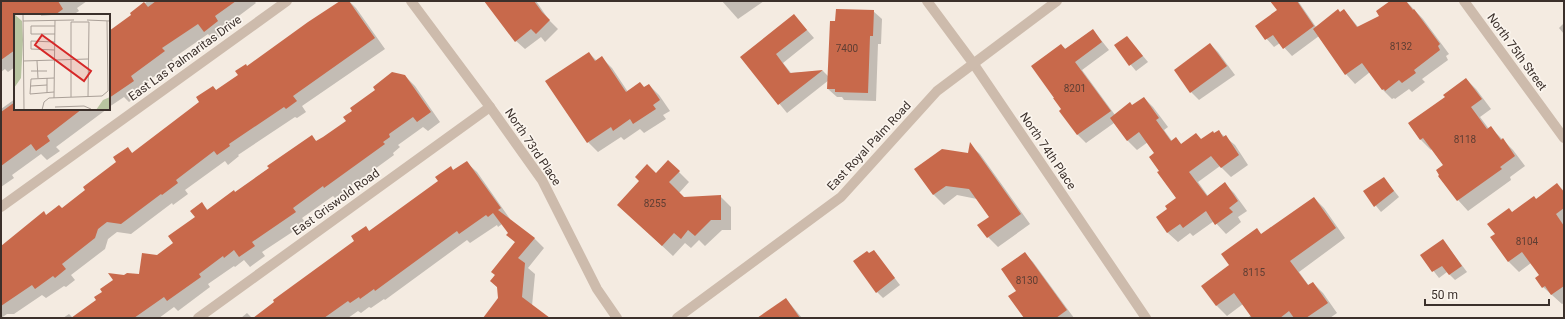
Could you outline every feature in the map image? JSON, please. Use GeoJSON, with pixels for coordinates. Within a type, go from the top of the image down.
{"type":"FeatureCollection","features":[{"type":"Feature","properties":{"kind":"street","name":"East Las Palmaritas Drive"},"geometry":{"type":"LineString","coordinates":[[1,207],[287,1]]}},
{"type":"Feature","properties":{"kind":"street","name":"North 73rd Place"},"geometry":{"type":"LineString","coordinates":[[411,1],[542,180],[597,289],[616,318]]}},
{"type":"Feature","properties":{"kind":"street","name":"North 74th Place"},"geometry":{"type":"LineString","coordinates":[[927,1],[973,63],[1146,318]]}},
{"type":"Feature","properties":{"kind":"street","name":"East Royal Palm Road"},"geometry":{"type":"LineString","coordinates":[[677,318],[841,197],[937,91],[1057,1]]}},
{"type":"Feature","properties":{"kind":"street","name":"North 75th Street"},"geometry":{"type":"LineString","coordinates":[[1464,1],[1564,138]]}},
{"type":"Feature","properties":{"kind":"street","name":"East Griswold Road"},"geometry":{"type":"LineString","coordinates":[[198,318],[490,107]]}},
{"type":"Feature","properties":{"kind":"building"},"geometry":{"type":"Polygon","coordinates":[[[1,1],[58,1],[63,9],[56,14],[14,14],[14,51],[1,60],[1,1]]]}},
{"type":"Feature","properties":{"kind":"building"},"geometry":{"type":"Polygon","coordinates":[[[156,1],[236,1],[215,16],[218,21],[204,32],[198,24],[162,48],[165,51],[131,76],[134,81],[110,97],[110,30],[131,15],[130,13],[144,2],[148,7],[156,1]]]}},
{"type":"Feature","properties":{"kind":"building"},"geometry":{"type":"Polygon","coordinates":[[[340,1],[349,1],[375,38],[293,96],[297,101],[286,109],[284,107],[229,144],[230,146],[217,155],[214,151],[176,180],[178,183],[121,224],[107,222],[98,229],[95,238],[62,264],[66,269],[55,278],[53,276],[35,289],[32,285],[1,306],[1,246],[44,211],[46,215],[59,205],[62,208],[85,190],[83,187],[116,162],[113,157],[128,147],[132,153],[199,102],[196,97],[213,86],[216,90],[238,75],[235,71],[246,64],[247,66],[340,1]]]}},
{"type":"Feature","properties":{"kind":"building"},"geometry":{"type":"Polygon","coordinates":[[[484,1],[534,1],[550,20],[536,34],[531,29],[515,42],[484,1]]]}},
{"type":"Feature","properties":{"kind":"building"},"geometry":{"type":"Polygon","coordinates":[[[1270,1],[1297,1],[1314,26],[1283,49],[1273,35],[1265,40],[1255,26],[1277,10],[1270,1]]]}},
{"type":"Feature","properties":{"kind":"building"},"geometry":{"type":"Polygon","coordinates":[[[1390,1],[1406,1],[1413,10],[1414,9],[1440,44],[1438,46],[1440,50],[1414,70],[1416,73],[1402,83],[1399,80],[1385,91],[1384,89],[1382,90],[1362,63],[1345,75],[1313,29],[1338,9],[1340,12],[1344,9],[1357,27],[1379,16],[1376,11],[1390,1]]]}},
{"type":"Feature","properties":{"kind":"building"},"geometry":{"type":"Polygon","coordinates":[[[836,9],[874,10],[873,36],[870,36],[868,93],[835,92],[835,89],[827,89],[830,21],[835,21],[836,9]]]}},
{"type":"Feature","properties":{"kind":"building"},"geometry":{"type":"Polygon","coordinates":[[[794,14],[807,30],[776,54],[790,73],[823,70],[778,105],[740,57],[794,14]]]}},
{"type":"Feature","properties":{"kind":"building"},"geometry":{"type":"Polygon","coordinates":[[[1093,29],[1102,42],[1075,62],[1111,111],[1077,135],[1059,111],[1061,109],[1031,66],[1061,44],[1065,49],[1093,29]]]}},
{"type":"Feature","properties":{"kind":"building"},"geometry":{"type":"Polygon","coordinates":[[[1127,36],[1143,56],[1129,66],[1114,45],[1127,36]]]}},
{"type":"Feature","properties":{"kind":"building"},"geometry":{"type":"Polygon","coordinates":[[[1210,43],[1227,66],[1190,93],[1174,70],[1210,43]]]}},
{"type":"Feature","properties":{"kind":"building"},"geometry":{"type":"Polygon","coordinates":[[[589,52],[595,61],[602,56],[626,92],[640,82],[644,87],[649,84],[660,100],[653,105],[656,109],[633,124],[630,119],[613,131],[611,127],[587,143],[545,81],[589,52]]]}},
{"type":"Feature","properties":{"kind":"building"},"geometry":{"type":"Polygon","coordinates":[[[392,72],[405,75],[431,112],[417,122],[413,117],[389,134],[390,137],[383,142],[385,144],[324,188],[323,186],[293,208],[296,212],[252,242],[255,246],[239,257],[234,250],[224,258],[223,256],[199,274],[201,277],[167,301],[164,297],[134,318],[71,318],[96,300],[94,297],[102,292],[100,289],[113,280],[108,273],[124,275],[127,273],[139,274],[142,253],[157,255],[173,243],[168,236],[195,217],[190,211],[202,202],[207,210],[234,190],[235,192],[269,168],[267,166],[312,135],[316,141],[323,137],[346,121],[343,117],[352,111],[350,108],[375,90],[373,87],[392,72]]]}},
{"type":"Feature","properties":{"kind":"building"},"geometry":{"type":"Polygon","coordinates":[[[1466,78],[1482,99],[1471,107],[1487,129],[1491,126],[1501,140],[1503,138],[1515,156],[1500,167],[1502,169],[1457,201],[1438,176],[1439,175],[1436,170],[1443,165],[1423,138],[1420,140],[1408,123],[1445,97],[1443,95],[1466,78]]]}},
{"type":"Feature","properties":{"kind":"building"},"geometry":{"type":"Polygon","coordinates":[[[1144,97],[1159,118],[1156,120],[1171,141],[1176,137],[1181,144],[1196,133],[1201,139],[1213,131],[1214,133],[1219,130],[1223,137],[1226,135],[1239,155],[1221,168],[1211,156],[1189,172],[1207,196],[1225,182],[1238,201],[1229,208],[1233,212],[1215,225],[1206,211],[1183,228],[1180,224],[1167,233],[1156,217],[1167,209],[1165,206],[1176,198],[1157,172],[1159,171],[1149,157],[1154,153],[1139,132],[1127,141],[1110,118],[1130,102],[1132,105],[1144,97]]]}},
{"type":"Feature","properties":{"kind":"building"},"geometry":{"type":"Polygon","coordinates":[[[14,103],[14,110],[81,110],[47,136],[50,141],[36,151],[31,144],[1,166],[1,112],[14,103]]]}},
{"type":"Feature","properties":{"kind":"building"},"geometry":{"type":"Polygon","coordinates":[[[970,142],[1021,214],[987,238],[977,225],[989,217],[969,189],[946,186],[933,195],[914,169],[942,149],[968,153],[970,142]]]}},
{"type":"Feature","properties":{"kind":"building"},"geometry":{"type":"Polygon","coordinates":[[[668,160],[680,171],[669,182],[684,197],[721,195],[721,220],[711,220],[695,236],[688,230],[681,239],[674,233],[662,246],[617,205],[639,181],[635,177],[647,164],[656,173],[668,160]]]}},
{"type":"Feature","properties":{"kind":"building"},"geometry":{"type":"Polygon","coordinates":[[[467,161],[501,208],[498,210],[535,238],[518,258],[525,263],[522,297],[550,318],[483,318],[498,298],[497,287],[490,281],[495,275],[491,272],[515,242],[506,235],[508,233],[493,213],[488,217],[486,215],[459,234],[457,231],[375,291],[374,289],[360,299],[359,297],[350,303],[348,301],[324,318],[253,318],[274,302],[273,300],[354,241],[351,236],[366,226],[369,231],[438,181],[435,177],[451,166],[453,170],[467,161]]]}},
{"type":"Feature","properties":{"kind":"building"},"geometry":{"type":"Polygon","coordinates":[[[1384,177],[1394,191],[1374,207],[1363,191],[1384,177]]]}},
{"type":"Feature","properties":{"kind":"building"},"geometry":{"type":"Polygon","coordinates":[[[1557,183],[1564,192],[1564,208],[1556,214],[1564,226],[1564,286],[1551,295],[1545,286],[1542,288],[1535,278],[1539,275],[1522,252],[1508,262],[1490,237],[1495,234],[1487,224],[1509,208],[1512,212],[1534,196],[1536,199],[1557,183]]]}},
{"type":"Feature","properties":{"kind":"building"},"geometry":{"type":"Polygon","coordinates":[[[1314,197],[1336,228],[1290,261],[1308,285],[1313,282],[1328,303],[1306,318],[1294,318],[1289,311],[1280,318],[1252,318],[1234,293],[1216,306],[1201,286],[1229,265],[1221,254],[1257,228],[1261,234],[1314,197]]]}},
{"type":"Feature","properties":{"kind":"building"},"geometry":{"type":"Polygon","coordinates":[[[1443,239],[1462,266],[1449,275],[1442,266],[1432,272],[1420,255],[1443,239]]]}},
{"type":"Feature","properties":{"kind":"building"},"geometry":{"type":"Polygon","coordinates":[[[874,250],[895,278],[876,293],[853,261],[867,251],[869,253],[874,250]]]}},
{"type":"Feature","properties":{"kind":"building"},"geometry":{"type":"Polygon","coordinates":[[[1025,252],[1067,310],[1056,318],[1024,318],[1008,296],[1016,291],[1001,269],[1025,252]]]}},
{"type":"Feature","properties":{"kind":"building"},"geometry":{"type":"Polygon","coordinates":[[[786,298],[800,318],[757,318],[786,298]]]}}]}
